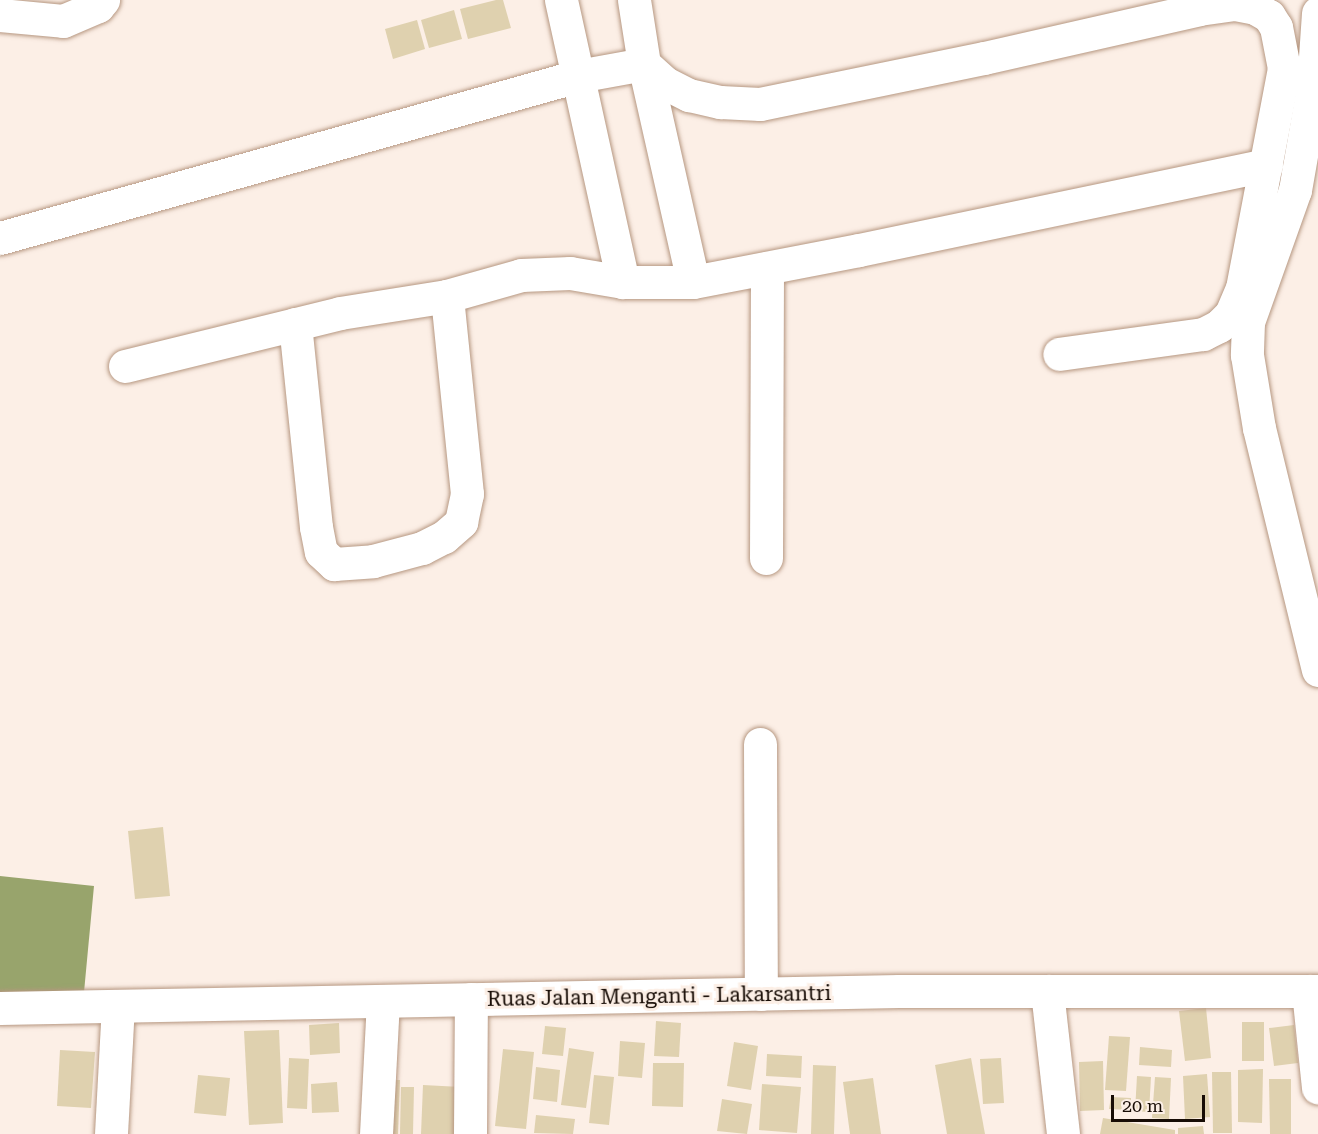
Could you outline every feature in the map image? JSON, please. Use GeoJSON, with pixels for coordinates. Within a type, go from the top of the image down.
{"type":"FeatureCollection","features":[{"type":"Feature","properties":{"kind":"street"},"geometry":{"type":"LineString","coordinates":[[0,15],[63,21],[98,6],[103,0]]}},
{"type":"Feature","properties":{"kind":"street"},"geometry":{"type":"LineString","coordinates":[[561,0],[623,282]]}},
{"type":"Feature","properties":{"kind":"street"},"geometry":{"type":"LineString","coordinates":[[634,0],[644,64],[693,282]]}},
{"type":"Feature","properties":{"kind":"street"},"geometry":{"type":"LineString","coordinates":[[644,64],[665,82],[689,95],[720,102],[760,104],[972,61],[1199,9],[1234,4],[1255,8],[1269,16],[1276,27],[1284,68],[1242,288],[1231,314],[1220,326],[1203,334],[1059,354]]}},
{"type":"Feature","properties":{"kind":"street"},"geometry":{"type":"LineString","coordinates":[[1318,13],[1313,87],[1295,190],[1248,322],[1246,355],[1259,428],[1318,670]]}},
{"type":"Feature","properties":{"kind":"street"},"geometry":{"type":"LineString","coordinates":[[0,238],[579,76],[644,64]]}},
{"type":"Feature","properties":{"kind":"street"},"geometry":{"type":"LineString","coordinates":[[125,366],[340,313],[447,296],[521,275],[570,273],[623,282],[693,282],[1266,165]]}},
{"type":"Feature","properties":{"kind":"street"},"geometry":{"type":"LineString","coordinates":[[766,558],[767,268]]}},
{"type":"Feature","properties":{"kind":"street"},"geometry":{"type":"LineString","coordinates":[[295,324],[316,527],[321,552],[334,564],[373,561],[422,548],[444,537],[461,522],[467,494],[447,296]]}},
{"type":"Feature","properties":{"kind":"street"},"geometry":{"type":"LineString","coordinates":[[760,744],[761,994]]}},
{"type":"Feature","properties":{"kind":"street"},"geometry":{"type":"LineString","coordinates":[[1047,991],[1063,1134]]}},
{"type":"Feature","properties":{"kind":"street"},"geometry":{"type":"LineString","coordinates":[[1313,991],[1318,1088]]}},
{"type":"Feature","properties":{"kind":"street","name":"Ruas Jalan Menganti - Lakarsantri"},"geometry":{"type":"LineString","coordinates":[[0,1008],[761,994],[1313,991]]}},
{"type":"Feature","properties":{"kind":"street"},"geometry":{"type":"LineString","coordinates":[[470,1134],[471,999]]}},
{"type":"Feature","properties":{"kind":"street"},"geometry":{"type":"LineString","coordinates":[[376,1134],[383,1001]]}},
{"type":"Feature","properties":{"kind":"street"},"geometry":{"type":"LineString","coordinates":[[111,1134],[118,1006]]}},
{"type":"Feature","properties":{"kind":"shaded area"},"geometry":{"type":"Polygon","coordinates":[[[0,876],[94,886],[84,992],[0,992],[0,876]]]}},
{"type":"Feature","properties":{"kind":"building"},"geometry":{"type":"Polygon","coordinates":[[[503,0],[511,28],[468,39],[460,9],[503,0]]]}},
{"type":"Feature","properties":{"kind":"building"},"geometry":{"type":"Polygon","coordinates":[[[454,10],[462,39],[429,48],[421,20],[454,10]]]}},
{"type":"Feature","properties":{"kind":"building"},"geometry":{"type":"Polygon","coordinates":[[[417,20],[425,49],[393,59],[385,29],[417,20]]]}},
{"type":"Feature","properties":{"kind":"building"},"geometry":{"type":"Polygon","coordinates":[[[163,827],[170,896],[135,899],[128,831],[163,827]]]}},
{"type":"Feature","properties":{"kind":"building"},"geometry":{"type":"Polygon","coordinates":[[[1206,1008],[1211,1058],[1185,1061],[1179,1011],[1206,1008]]]}},
{"type":"Feature","properties":{"kind":"building"},"geometry":{"type":"Polygon","coordinates":[[[656,1021],[681,1023],[679,1057],[654,1056],[656,1021]]]}},
{"type":"Feature","properties":{"kind":"building"},"geometry":{"type":"Polygon","coordinates":[[[1242,1022],[1264,1022],[1264,1061],[1242,1061],[1242,1022]]]}},
{"type":"Feature","properties":{"kind":"building"},"geometry":{"type":"Polygon","coordinates":[[[339,1023],[340,1053],[310,1055],[309,1025],[339,1023]]]}},
{"type":"Feature","properties":{"kind":"building"},"geometry":{"type":"Polygon","coordinates":[[[1294,1025],[1298,1063],[1274,1066],[1269,1028],[1294,1025]]]}},
{"type":"Feature","properties":{"kind":"building"},"geometry":{"type":"Polygon","coordinates":[[[545,1026],[566,1028],[563,1056],[542,1054],[545,1026]]]}},
{"type":"Feature","properties":{"kind":"building"},"geometry":{"type":"Polygon","coordinates":[[[279,1030],[283,1123],[249,1125],[244,1031],[279,1030]]]}},
{"type":"Feature","properties":{"kind":"building"},"geometry":{"type":"Polygon","coordinates":[[[1109,1036],[1130,1037],[1126,1091],[1105,1090],[1109,1036]]]}},
{"type":"Feature","properties":{"kind":"building"},"geometry":{"type":"Polygon","coordinates":[[[620,1041],[645,1043],[642,1078],[618,1076],[620,1041]]]}},
{"type":"Feature","properties":{"kind":"building"},"geometry":{"type":"Polygon","coordinates":[[[734,1042],[758,1046],[751,1090],[727,1086],[734,1042]]]}},
{"type":"Feature","properties":{"kind":"building"},"geometry":{"type":"Polygon","coordinates":[[[1140,1047],[1172,1050],[1171,1067],[1139,1065],[1140,1047]]]}},
{"type":"Feature","properties":{"kind":"building"},"geometry":{"type":"Polygon","coordinates":[[[569,1048],[594,1052],[586,1108],[561,1105],[569,1048]]]}},
{"type":"Feature","properties":{"kind":"building"},"geometry":{"type":"Polygon","coordinates":[[[503,1049],[534,1052],[526,1129],[495,1126],[503,1049]]]}},
{"type":"Feature","properties":{"kind":"building"},"geometry":{"type":"Polygon","coordinates":[[[60,1050],[95,1052],[91,1108],[57,1106],[60,1050]]]}},
{"type":"Feature","properties":{"kind":"building"},"geometry":{"type":"Polygon","coordinates":[[[767,1054],[802,1056],[801,1078],[766,1076],[767,1054]]]}},
{"type":"Feature","properties":{"kind":"building"},"geometry":{"type":"Polygon","coordinates":[[[289,1058],[309,1059],[307,1109],[287,1108],[289,1058]]]}},
{"type":"Feature","properties":{"kind":"building"},"geometry":{"type":"Polygon","coordinates":[[[971,1058],[985,1134],[947,1134],[935,1065],[971,1058]]]}},
{"type":"Feature","properties":{"kind":"building"},"geometry":{"type":"Polygon","coordinates":[[[1001,1058],[1004,1103],[983,1104],[980,1059],[1001,1058]]]}},
{"type":"Feature","properties":{"kind":"building"},"geometry":{"type":"Polygon","coordinates":[[[1103,1061],[1104,1110],[1080,1111],[1079,1062],[1103,1061]]]}},
{"type":"Feature","properties":{"kind":"building"},"geometry":{"type":"Polygon","coordinates":[[[653,1063],[684,1063],[683,1107],[652,1106],[653,1063]]]}},
{"type":"Feature","properties":{"kind":"building"},"geometry":{"type":"Polygon","coordinates":[[[813,1065],[836,1066],[834,1134],[811,1134],[813,1065]]]}},
{"type":"Feature","properties":{"kind":"building"},"geometry":{"type":"Polygon","coordinates":[[[536,1067],[560,1070],[557,1102],[533,1099],[536,1067]]]}},
{"type":"Feature","properties":{"kind":"building"},"geometry":{"type":"Polygon","coordinates":[[[1263,1069],[1262,1123],[1238,1122],[1238,1070],[1263,1069]]]}},
{"type":"Feature","properties":{"kind":"building"},"geometry":{"type":"Polygon","coordinates":[[[1212,1072],[1231,1072],[1232,1133],[1213,1133],[1212,1072]]]}},
{"type":"Feature","properties":{"kind":"building"},"geometry":{"type":"Polygon","coordinates":[[[1207,1074],[1210,1117],[1185,1119],[1183,1076],[1207,1074]]]}},
{"type":"Feature","properties":{"kind":"building"},"geometry":{"type":"Polygon","coordinates":[[[198,1075],[230,1078],[226,1116],[194,1113],[198,1075]]]}},
{"type":"Feature","properties":{"kind":"building"},"geometry":{"type":"Polygon","coordinates":[[[594,1075],[614,1077],[609,1125],[589,1123],[594,1075]]]}},
{"type":"Feature","properties":{"kind":"building"},"geometry":{"type":"Polygon","coordinates":[[[1137,1076],[1151,1077],[1149,1112],[1135,1111],[1137,1076]]]}},
{"type":"Feature","properties":{"kind":"building"},"geometry":{"type":"Polygon","coordinates":[[[1155,1077],[1171,1078],[1169,1119],[1152,1118],[1155,1077]]]}},
{"type":"Feature","properties":{"kind":"building"},"geometry":{"type":"Polygon","coordinates":[[[873,1078],[881,1134],[850,1134],[843,1082],[873,1078]]]}},
{"type":"Feature","properties":{"kind":"building"},"geometry":{"type":"Polygon","coordinates":[[[1269,1079],[1291,1079],[1291,1134],[1270,1134],[1269,1079]]]}},
{"type":"Feature","properties":{"kind":"building"},"geometry":{"type":"Polygon","coordinates":[[[381,1080],[400,1080],[398,1134],[380,1134],[381,1080]]]}},
{"type":"Feature","properties":{"kind":"building"},"geometry":{"type":"Polygon","coordinates":[[[337,1082],[339,1112],[312,1113],[311,1084],[337,1082]]]}},
{"type":"Feature","properties":{"kind":"building"},"geometry":{"type":"Polygon","coordinates":[[[762,1084],[801,1087],[797,1133],[759,1130],[762,1084]]]}},
{"type":"Feature","properties":{"kind":"building"},"geometry":{"type":"Polygon","coordinates":[[[423,1085],[461,1087],[458,1134],[421,1134],[423,1085]]]}},
{"type":"Feature","properties":{"kind":"building"},"geometry":{"type":"Polygon","coordinates":[[[401,1087],[414,1087],[413,1134],[400,1134],[401,1087]]]}},
{"type":"Feature","properties":{"kind":"building"},"geometry":{"type":"Polygon","coordinates":[[[1111,1097],[1131,1098],[1131,1110],[1109,1109],[1111,1097]]]}},
{"type":"Feature","properties":{"kind":"building"},"geometry":{"type":"Polygon","coordinates":[[[722,1099],[752,1104],[747,1134],[717,1131],[722,1099]]]}},
{"type":"Feature","properties":{"kind":"building"},"geometry":{"type":"Polygon","coordinates":[[[536,1115],[575,1119],[573,1134],[534,1133],[536,1115]]]}},
{"type":"Feature","properties":{"kind":"building"},"geometry":{"type":"Polygon","coordinates":[[[1103,1118],[1175,1130],[1175,1134],[1100,1134],[1103,1118]]]}},
{"type":"Feature","properties":{"kind":"building"},"geometry":{"type":"Polygon","coordinates":[[[1203,1126],[1204,1134],[1178,1134],[1178,1128],[1203,1126]]]}}]}
